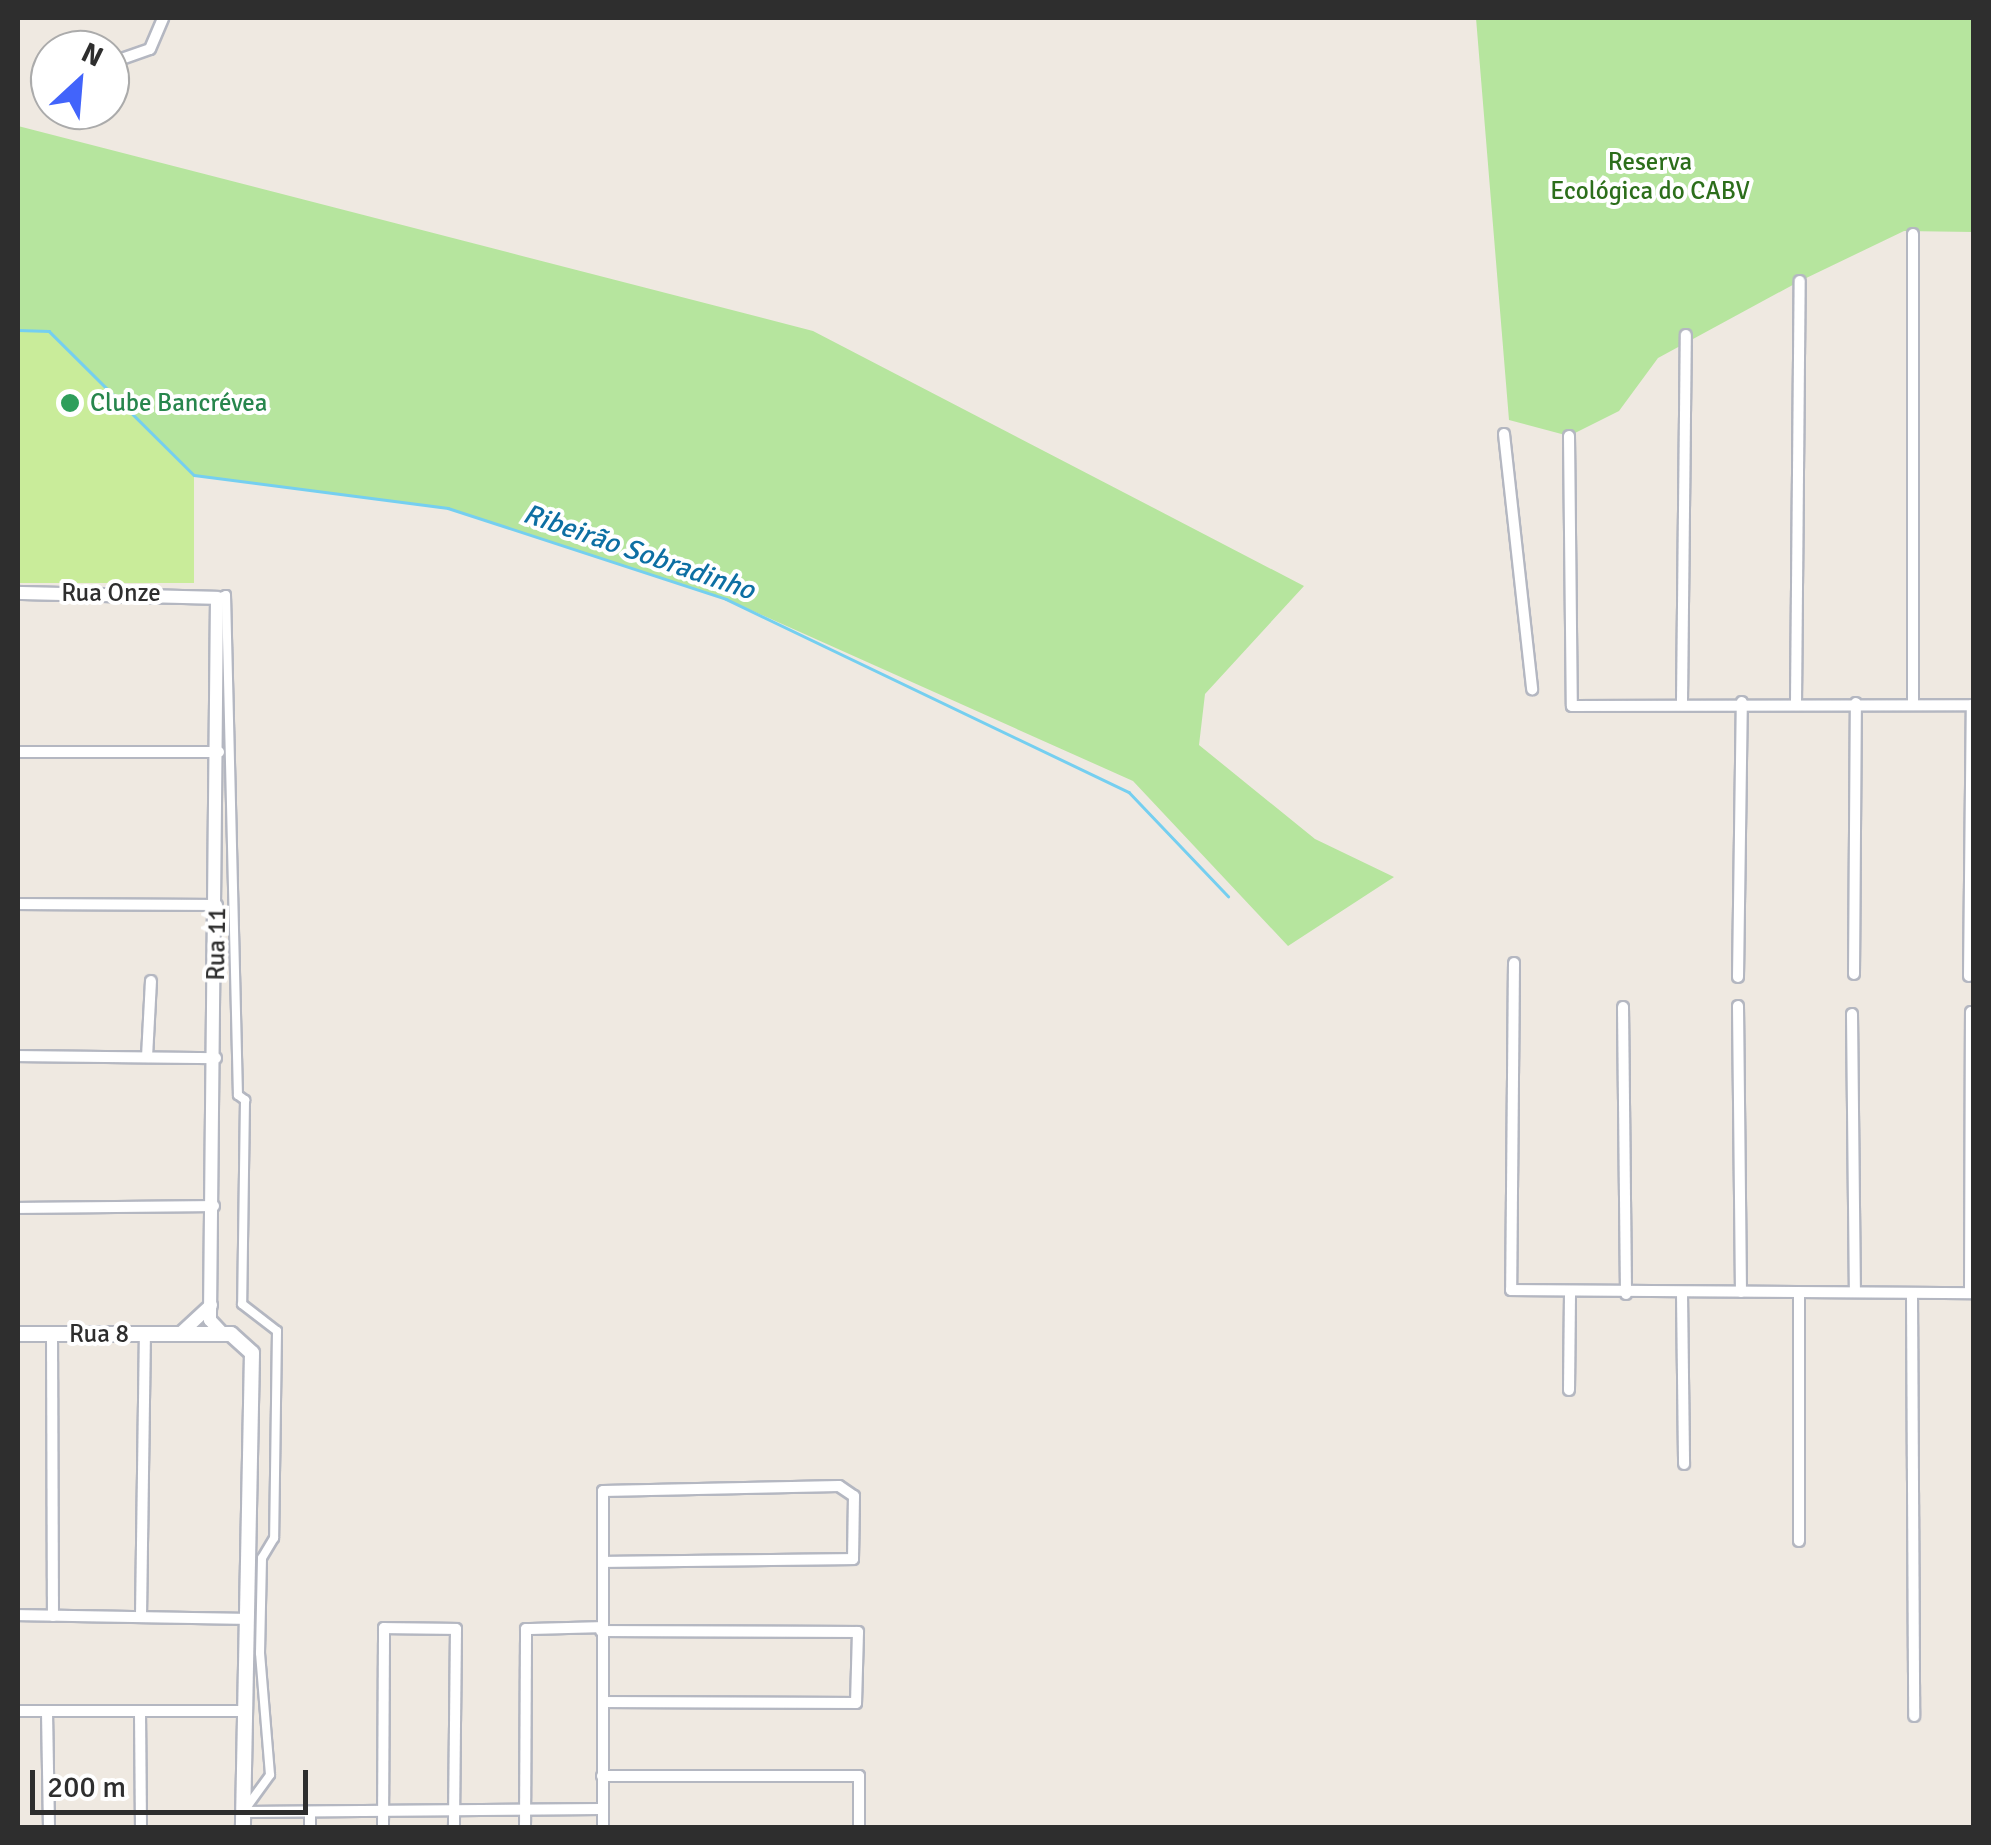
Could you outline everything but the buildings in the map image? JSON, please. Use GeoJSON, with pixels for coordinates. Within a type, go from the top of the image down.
{"type":"FeatureCollection","features":[{"type":"Feature","properties":{"kind":"main road"},"geometry":{"type":"LineString","coordinates":[[181,1333],[223,1334],[244,1340],[254,1361],[243,1817]]}},
{"type":"Feature","properties":{"kind":"main road","name":"Rua 8"},"geometry":{"type":"LineString","coordinates":[[18,1334],[181,1333]]}},
{"type":"Feature","properties":{"kind":"street"},"geometry":{"type":"LineString","coordinates":[[130,56],[150,49],[163,18]]}},
{"type":"Feature","properties":{"kind":"street"},"geometry":{"type":"LineString","coordinates":[[1913,234],[1913,704]]}},
{"type":"Feature","properties":{"kind":"street"},"geometry":{"type":"LineString","coordinates":[[1796,702],[1800,281]]}},
{"type":"Feature","properties":{"kind":"street"},"geometry":{"type":"LineString","coordinates":[[1682,702],[1686,335]]}},
{"type":"Feature","properties":{"kind":"street"},"geometry":{"type":"LineString","coordinates":[[1504,434],[1532,689]]}},
{"type":"Feature","properties":{"kind":"street"},"geometry":{"type":"LineString","coordinates":[[1568,436],[1572,706],[1682,702],[1973,705],[1969,976]]}},
{"type":"Feature","properties":{"kind":"street","name":"Rua Onze"},"geometry":{"type":"LineString","coordinates":[[18,593],[210,596]]}},
{"type":"Feature","properties":{"kind":"street"},"geometry":{"type":"LineString","coordinates":[[210,596],[226,595],[238,1094],[246,1100],[242,1304],[277,1331],[274,1538],[262,1558],[260,1653],[270,1775],[243,1817]]}},
{"type":"Feature","properties":{"kind":"street","name":"Rua 11"},"geometry":{"type":"LineString","coordinates":[[210,596],[218,752],[210,1324],[223,1334]]}},
{"type":"Feature","properties":{"kind":"street"},"geometry":{"type":"LineString","coordinates":[[1738,977],[1742,702]]}},
{"type":"Feature","properties":{"kind":"street"},"geometry":{"type":"LineString","coordinates":[[1854,974],[1856,703]]}},
{"type":"Feature","properties":{"kind":"street"},"geometry":{"type":"LineString","coordinates":[[18,752],[218,752]]}},
{"type":"Feature","properties":{"kind":"street"},"geometry":{"type":"LineString","coordinates":[[18,904],[217,905]]}},
{"type":"Feature","properties":{"kind":"street"},"geometry":{"type":"LineString","coordinates":[[1514,962],[1511,1290],[1626,1294],[1972,1292],[1971,1012]]}},
{"type":"Feature","properties":{"kind":"street"},"geometry":{"type":"LineString","coordinates":[[147,1057],[151,982]]}},
{"type":"Feature","properties":{"kind":"street"},"geometry":{"type":"LineString","coordinates":[[1738,1006],[1741,1292]]}},
{"type":"Feature","properties":{"kind":"street"},"geometry":{"type":"LineString","coordinates":[[1623,1007],[1626,1294]]}},
{"type":"Feature","properties":{"kind":"street"},"geometry":{"type":"LineString","coordinates":[[1852,1014],[1855,1292]]}},
{"type":"Feature","properties":{"kind":"street"},"geometry":{"type":"LineString","coordinates":[[18,1056],[216,1058]]}},
{"type":"Feature","properties":{"kind":"street"},"geometry":{"type":"LineString","coordinates":[[18,1208],[214,1206]]}},
{"type":"Feature","properties":{"kind":"street"},"geometry":{"type":"LineString","coordinates":[[1569,1390],[1570,1293]]}},
{"type":"Feature","properties":{"kind":"street"},"geometry":{"type":"LineString","coordinates":[[1682,1294],[1684,1464]]}},
{"type":"Feature","properties":{"kind":"street"},"geometry":{"type":"LineString","coordinates":[[1799,1540],[1800,1294]]}},
{"type":"Feature","properties":{"kind":"street"},"geometry":{"type":"LineString","coordinates":[[1912,1294],[1914,1716]]}},
{"type":"Feature","properties":{"kind":"street"},"geometry":{"type":"LineString","coordinates":[[181,1333],[213,1304]]}},
{"type":"Feature","properties":{"kind":"street"},"geometry":{"type":"LineString","coordinates":[[52,1334],[53,1616]]}},
{"type":"Feature","properties":{"kind":"street"},"geometry":{"type":"LineString","coordinates":[[140,1616],[145,1334]]}},
{"type":"Feature","properties":{"kind":"street"},"geometry":{"type":"LineString","coordinates":[[602,1828],[602,1493],[839,1486],[856,1502],[853,1560],[603,1562]]}},
{"type":"Feature","properties":{"kind":"street"},"geometry":{"type":"LineString","coordinates":[[18,1616],[247,1620]]}},
{"type":"Feature","properties":{"kind":"street"},"geometry":{"type":"LineString","coordinates":[[383,1828],[380,1634],[384,1628],[456,1628],[454,1828]]}},
{"type":"Feature","properties":{"kind":"street"},"geometry":{"type":"LineString","coordinates":[[526,1828],[526,1629],[858,1632],[856,1703],[603,1702]]}},
{"type":"Feature","properties":{"kind":"street"},"geometry":{"type":"LineString","coordinates":[[18,1711],[244,1711]]}},
{"type":"Feature","properties":{"kind":"street"},"geometry":{"type":"LineString","coordinates":[[47,1712],[49,1828]]}},
{"type":"Feature","properties":{"kind":"street"},"geometry":{"type":"LineString","coordinates":[[140,1712],[141,1828]]}},
{"type":"Feature","properties":{"kind":"street"},"geometry":{"type":"LineString","coordinates":[[602,1776],[859,1776],[859,1828]]}},
{"type":"Feature","properties":{"kind":"street"},"geometry":{"type":"LineString","coordinates":[[243,1817],[310,1812],[601,1809]]}},
{"type":"Feature","properties":{"kind":"street"},"geometry":{"type":"LineString","coordinates":[[310,1812],[310,1828]]}},
{"type":"Feature","properties":{"kind":"green space","name":"Reserva Ecológica do CABV"},"geometry":{"type":"Polygon","coordinates":[[[1476,18],[1973,18],[1973,232],[1904,231],[1800,281],[1658,358],[1619,411],[1569,436],[1509,420],[1476,18]]]}},
{"type":"Feature","properties":{"kind":"green space"},"geometry":{"type":"Polygon","coordinates":[[[18,126],[813,331],[1304,586],[1205,694],[1199,745],[1315,839],[1394,877],[1288,946],[1133,781],[726,599],[448,508],[194,475],[50,331],[18,330],[18,126]]]}},
{"type":"Feature","properties":{"kind":"green space","name":"Clube Bancrévea"},"geometry":{"type":"Polygon","coordinates":[[[18,330],[49,331],[194,475],[194,583],[18,583],[18,330]]]}},
{"type":"Feature","properties":{"kind":"waterway","name":"Ribeirão Sobradinho"},"geometry":{"type":"LineString","coordinates":[[18,330],[49,331],[194,475],[448,508],[726,599],[1129,792],[1228,896]]}},
{"type":"Feature","properties":{"kind":"place","name":"Clube Bancrévea"},"geometry":{"type":"Point","coordinates":[70,403]}}]}
